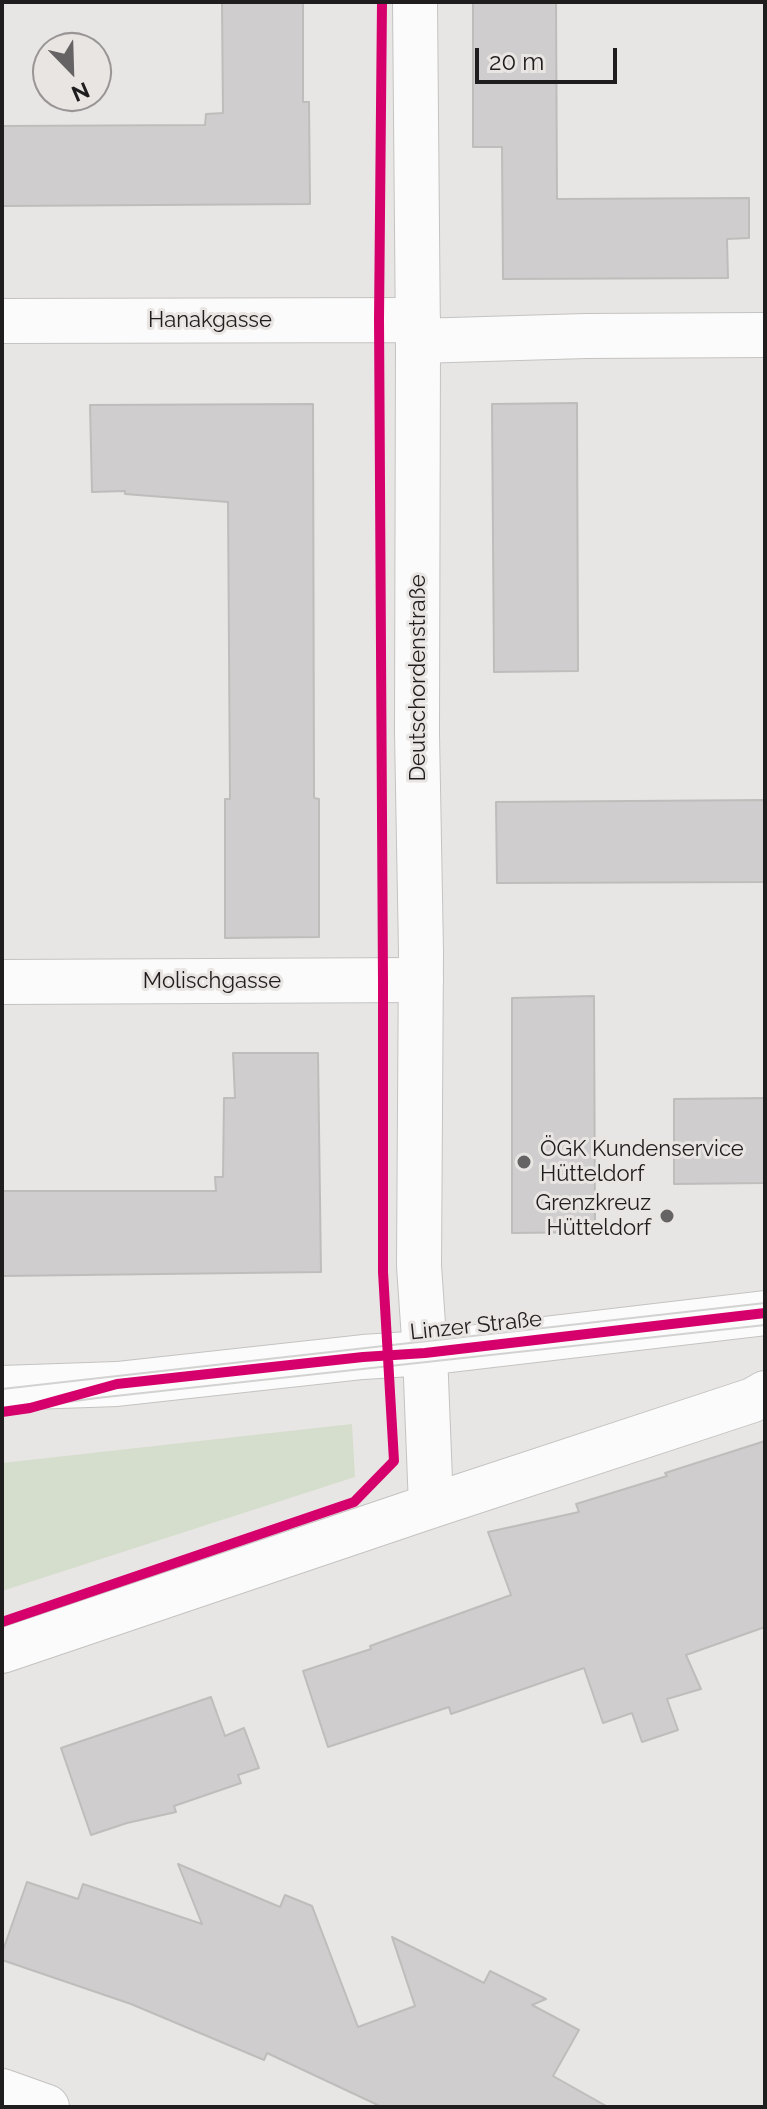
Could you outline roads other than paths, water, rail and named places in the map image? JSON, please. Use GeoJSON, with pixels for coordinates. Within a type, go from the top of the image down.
{"type":"FeatureCollection","features":[{"type":"Feature","properties":{"kind":"street","name":"Deutschordenstraße"},"geometry":{"type":"LineString","coordinates":[[415,2],[417,733],[421,980],[419,1266],[431,1506]]}},
{"type":"Feature","properties":{"kind":"street","name":"Hanakgasse"},"geometry":{"type":"LineString","coordinates":[[2,321],[586,336],[765,335]]}},
{"type":"Feature","properties":{"kind":"street","name":"Molischgasse"},"geometry":{"type":"LineString","coordinates":[[2,982],[421,980]]}},
{"type":"Feature","properties":{"kind":"street","name":"Linzer Straße"},"geometry":{"type":"LineString","coordinates":[[2,1388],[117,1384],[425,1353],[765,1313]]}},
{"type":"Feature","properties":{"kind":"street","name":"Linzer Straße"},"geometry":{"type":"LineString","coordinates":[[2,1412],[30,1408],[117,1384]]}},
{"type":"Feature","properties":{"kind":"street"},"geometry":{"type":"LineString","coordinates":[[2,1651],[753,1400],[765,1393]]}},
{"type":"Feature","properties":{"kind":"street"},"geometry":{"type":"LineString","coordinates":[[2,2091],[47,2107]]}},
{"type":"Feature","properties":{"kind":"tram line"},"geometry":{"type":"LineString","coordinates":[[2,1389],[765,1303]]}},
{"type":"Feature","properties":{"kind":"tram line"},"geometry":{"type":"LineString","coordinates":[[2,1411],[765,1325]]}},
{"type":"Feature","properties":{"kind":"place","name":"ÖGK Kundenservice Hütteldorf"},"geometry":{"type":"Point","coordinates":[524,1162]}},
{"type":"Feature","properties":{"kind":"place","name":"Grenzkreuz Hütteldorf"},"geometry":{"type":"Point","coordinates":[667,1216]}}]}
